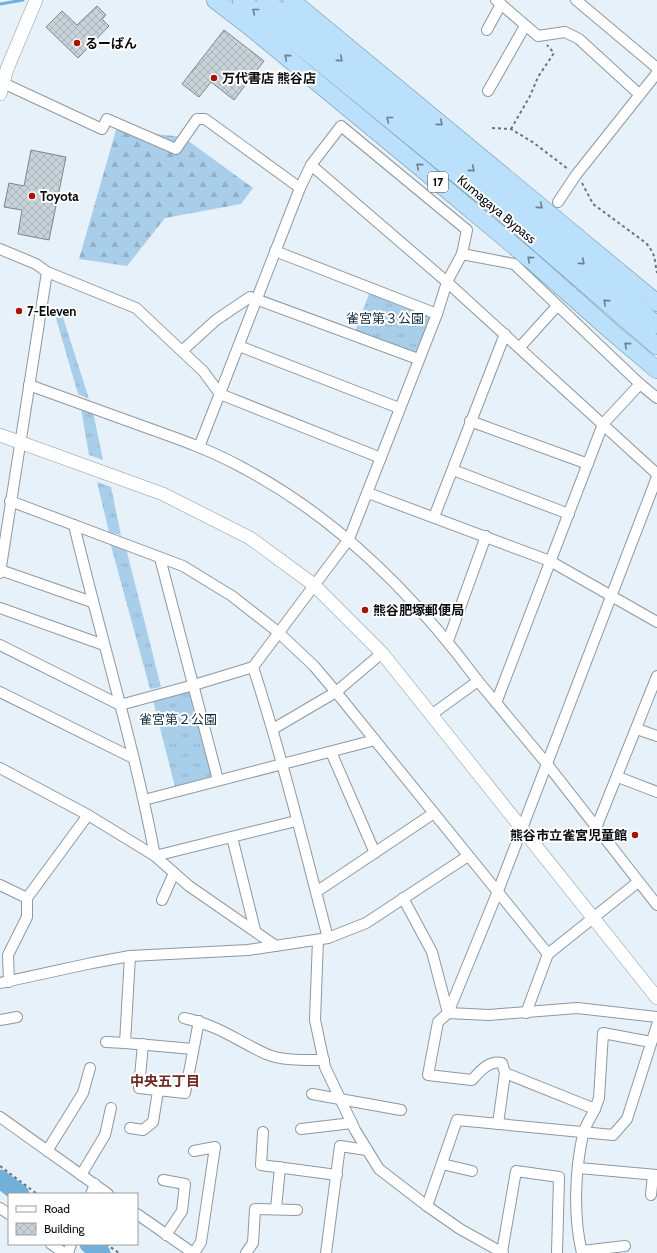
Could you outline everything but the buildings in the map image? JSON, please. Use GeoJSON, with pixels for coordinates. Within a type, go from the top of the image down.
{"type":"FeatureCollection","features":[{"type":"Feature","properties":{"kind":"highway","name":"17"},"geometry":{"type":"LineString","coordinates":[[215,0],[433,177],[657,370]]}},
{"type":"Feature","properties":{"kind":"highway","name":"Kumagaya Bypass"},"geometry":{"type":"LineString","coordinates":[[241,0],[311,55],[499,210],[657,346]]}},
{"type":"Feature","properties":{"kind":"highway","name":"Kumagaya Bypass"},"geometry":{"type":"LineString","coordinates":[[265,0],[319,41],[657,325]]}},
{"type":"Feature","properties":{"kind":"highway"},"geometry":{"type":"LineString","coordinates":[[291,0],[657,303]]}},
{"type":"Feature","properties":{"kind":"street"},"geometry":{"type":"LineString","coordinates":[[36,0],[4,68],[2,88],[102,129],[107,119],[176,149],[197,119],[205,119],[300,188]]}},
{"type":"Feature","properties":{"kind":"street"},"geometry":{"type":"LineString","coordinates":[[576,0],[657,68]]}},
{"type":"Feature","properties":{"kind":"street"},"geometry":{"type":"LineString","coordinates":[[487,30],[498,2],[538,36],[565,32],[579,39],[639,94]]}},
{"type":"Feature","properties":{"kind":"street"},"geometry":{"type":"LineString","coordinates":[[488,91],[525,26]]}},
{"type":"Feature","properties":{"kind":"street"},"geometry":{"type":"LineString","coordinates":[[558,202],[576,175],[657,73]]}},
{"type":"Feature","properties":{"kind":"street"},"geometry":{"type":"LineString","coordinates":[[0,645],[120,705],[194,685],[253,667],[349,539],[382,458],[418,359],[437,314],[447,282],[462,254],[467,230],[341,126],[311,165],[300,188],[199,447]]}},
{"type":"Feature","properties":{"kind":"street"},"geometry":{"type":"LineString","coordinates":[[311,165],[520,347],[657,474]]}},
{"type":"Feature","properties":{"kind":"street"},"geometry":{"type":"LineString","coordinates":[[0,249],[36,264],[47,272],[136,308],[183,350],[203,371],[220,394],[382,458]]}},
{"type":"Feature","properties":{"kind":"street"},"geometry":{"type":"LineString","coordinates":[[275,250],[437,314]]}},
{"type":"Feature","properties":{"kind":"street"},"geometry":{"type":"LineString","coordinates":[[462,254],[514,264],[640,384],[657,398]]}},
{"type":"Feature","properties":{"kind":"street"},"geometry":{"type":"LineString","coordinates":[[0,573],[19,442],[47,272]]}},
{"type":"Feature","properties":{"kind":"street"},"geometry":{"type":"LineString","coordinates":[[183,350],[216,320],[250,296],[418,359]]}},
{"type":"Feature","properties":{"kind":"street"},"geometry":{"type":"LineString","coordinates":[[520,347],[557,306]]}},
{"type":"Feature","properties":{"kind":"street"},"geometry":{"type":"LineString","coordinates":[[434,516],[505,334]]}},
{"type":"Feature","properties":{"kind":"street"},"geometry":{"type":"LineString","coordinates":[[239,346],[399,408]]}},
{"type":"Feature","properties":{"kind":"street"},"geometry":{"type":"LineString","coordinates":[[29,384],[199,447],[246,469],[304,505],[349,539],[408,596],[448,641],[478,681],[547,764],[638,882],[657,904]]}},
{"type":"Feature","properties":{"kind":"street"},"geometry":{"type":"LineString","coordinates":[[496,703],[603,424],[640,384]]}},
{"type":"Feature","properties":{"kind":"street"},"geometry":{"type":"LineString","coordinates":[[470,421],[588,464]]}},
{"type":"Feature","properties":{"kind":"street"},"geometry":{"type":"LineString","coordinates":[[0,435],[163,494],[214,518],[250,538],[314,585],[382,653],[657,998]]}},
{"type":"Feature","properties":{"kind":"street"},"geometry":{"type":"LineString","coordinates":[[453,470],[569,514]]}},
{"type":"Feature","properties":{"kind":"street"},"geometry":{"type":"LineString","coordinates":[[498,1124],[505,1073],[502,1064],[497,1062],[482,1068],[472,1080],[428,1075],[438,1022],[448,1013],[498,891],[613,596],[657,477]]}},
{"type":"Feature","properties":{"kind":"street"},"geometry":{"type":"LineString","coordinates":[[368,493],[434,516],[550,561],[657,622]]}},
{"type":"Feature","properties":{"kind":"street"},"geometry":{"type":"LineString","coordinates":[[10,501],[183,566],[232,596],[278,632],[314,666],[336,692],[548,954]]}},
{"type":"Feature","properties":{"kind":"street"},"geometry":{"type":"LineString","coordinates":[[74,525],[92,602],[144,800],[155,856]]}},
{"type":"Feature","properties":{"kind":"street"},"geometry":{"type":"LineString","coordinates":[[448,641],[486,536]]}},
{"type":"Feature","properties":{"kind":"street"},"geometry":{"type":"LineString","coordinates":[[160,558],[218,780]]}},
{"type":"Feature","properties":{"kind":"street"},"geometry":{"type":"LineString","coordinates":[[0,570],[92,602]]}},
{"type":"Feature","properties":{"kind":"street"},"geometry":{"type":"LineString","coordinates":[[0,608],[104,645]]}},
{"type":"Feature","properties":{"kind":"street"},"geometry":{"type":"LineString","coordinates":[[273,729],[336,692],[382,653]]}},
{"type":"Feature","properties":{"kind":"street"},"geometry":{"type":"LineString","coordinates":[[253,667],[283,764],[296,821],[316,892],[323,940],[315,1020],[324,1060],[352,1123],[379,1169],[460,1229],[502,1253],[516,1171],[559,1177],[557,1253]]}},
{"type":"Feature","properties":{"kind":"street"},"geometry":{"type":"LineString","coordinates":[[596,828],[657,679]]}},
{"type":"Feature","properties":{"kind":"street"},"geometry":{"type":"LineString","coordinates":[[431,715],[478,681]]}},
{"type":"Feature","properties":{"kind":"street"},"geometry":{"type":"LineString","coordinates":[[0,692],[133,758]]}},
{"type":"Feature","properties":{"kind":"street"},"geometry":{"type":"LineString","coordinates":[[637,729],[657,736]]}},
{"type":"Feature","properties":{"kind":"street"},"geometry":{"type":"LineString","coordinates":[[144,800],[375,740]]}},
{"type":"Feature","properties":{"kind":"street"},"geometry":{"type":"LineString","coordinates":[[331,752],[375,853]]}},
{"type":"Feature","properties":{"kind":"street"},"geometry":{"type":"LineString","coordinates":[[0,768],[88,815],[155,856],[215,906],[256,930],[276,946]]}},
{"type":"Feature","properties":{"kind":"street"},"geometry":{"type":"LineString","coordinates":[[618,777],[657,792]]}},
{"type":"Feature","properties":{"kind":"street"},"geometry":{"type":"LineString","coordinates":[[316,892],[434,813]]}},
{"type":"Feature","properties":{"kind":"street"},"geometry":{"type":"LineString","coordinates":[[88,815],[27,898],[27,917],[8,955],[4,983],[130,956],[248,950],[323,940],[366,923],[468,856]]}},
{"type":"Feature","properties":{"kind":"street"},"geometry":{"type":"LineString","coordinates":[[155,856],[296,821]]}},
{"type":"Feature","properties":{"kind":"street"},"geometry":{"type":"LineString","coordinates":[[232,837],[256,930]]}},
{"type":"Feature","properties":{"kind":"street"},"geometry":{"type":"LineString","coordinates":[[162,900],[174,873]]}},
{"type":"Feature","properties":{"kind":"street"},"geometry":{"type":"LineString","coordinates":[[526,1013],[548,954],[638,882]]}},
{"type":"Feature","properties":{"kind":"street"},"geometry":{"type":"LineString","coordinates":[[0,885],[27,898]]}},
{"type":"Feature","properties":{"kind":"street"},"geometry":{"type":"LineString","coordinates":[[404,898],[432,952],[448,1013]]}},
{"type":"Feature","properties":{"kind":"street"},"geometry":{"type":"LineString","coordinates":[[124,1043],[130,956]]}},
{"type":"Feature","properties":{"kind":"street"},"geometry":{"type":"LineString","coordinates":[[448,1013],[489,1015],[577,1008],[657,1017]]}},
{"type":"Feature","properties":{"kind":"street"},"geometry":{"type":"LineString","coordinates":[[0,1020],[17,1017]]}},
{"type":"Feature","properties":{"kind":"street"},"geometry":{"type":"LineString","coordinates":[[184,1018],[216,1027],[267,1054],[295,1060],[324,1060]]}},
{"type":"Feature","properties":{"kind":"street"},"geometry":{"type":"LineString","coordinates":[[144,1044],[139,1088],[185,1093],[199,1021]]}},
{"type":"Feature","properties":{"kind":"street"},"geometry":{"type":"LineString","coordinates":[[427,1206],[457,1120],[613,1135],[627,1119],[657,1025]]}},
{"type":"Feature","properties":{"kind":"street"},"geometry":{"type":"LineString","coordinates":[[625,1246],[582,1252],[578,1224],[577,1184],[579,1168],[584,1133],[599,1098],[603,1033],[651,1042]]}},
{"type":"Feature","properties":{"kind":"street"},"geometry":{"type":"LineString","coordinates":[[106,1042],[193,1049]]}},
{"type":"Feature","properties":{"kind":"street"},"geometry":{"type":"LineString","coordinates":[[47,1151],[83,1093],[90,1068]]}},
{"type":"Feature","properties":{"kind":"street"},"geometry":{"type":"LineString","coordinates":[[505,1073],[595,1109]]}},
{"type":"Feature","properties":{"kind":"street"},"geometry":{"type":"LineString","coordinates":[[130,1128],[143,1130],[154,1122],[158,1091]]}},
{"type":"Feature","properties":{"kind":"street"},"geometry":{"type":"LineString","coordinates":[[312,1094],[401,1110]]}},
{"type":"Feature","properties":{"kind":"street"},"geometry":{"type":"LineString","coordinates":[[81,1174],[105,1135],[111,1108]]}},
{"type":"Feature","properties":{"kind":"street"},"geometry":{"type":"LineString","coordinates":[[0,1117],[81,1174],[93,1189],[105,1193]]}},
{"type":"Feature","properties":{"kind":"street"},"geometry":{"type":"LineString","coordinates":[[301,1129],[352,1123]]}},
{"type":"Feature","properties":{"kind":"street"},"geometry":{"type":"LineString","coordinates":[[263,1132],[261,1164],[336,1175]]}},
{"type":"Feature","properties":{"kind":"street"},"geometry":{"type":"LineString","coordinates":[[326,1253],[340,1146],[367,1150]]}},
{"type":"Feature","properties":{"kind":"street"},"geometry":{"type":"LineString","coordinates":[[138,1215],[194,1253],[201,1242],[216,1147],[194,1151]]}},
{"type":"Feature","properties":{"kind":"street"},"geometry":{"type":"LineString","coordinates":[[442,1164],[472,1171]]}},
{"type":"Feature","properties":{"kind":"street"},"geometry":{"type":"LineString","coordinates":[[276,1209],[280,1167]]}},
{"type":"Feature","properties":{"kind":"street"},"geometry":{"type":"LineString","coordinates":[[579,1168],[655,1175],[651,1195]]}},
{"type":"Feature","properties":{"kind":"street"},"geometry":{"type":"LineString","coordinates":[[163,1180],[185,1184],[182,1211],[166,1235]]}},
{"type":"Feature","properties":{"kind":"street"},"geometry":{"type":"LineString","coordinates":[[246,1253],[253,1243],[255,1209],[297,1210]]}},
{"type":"Feature","properties":{"kind":"street"},"geometry":{"type":"LineString","coordinates":[[52,1245],[64,1253]]}},
{"type":"Feature","properties":{"kind":"path"},"geometry":{"type":"LineString","coordinates":[[511,129],[530,96],[538,77],[554,53],[538,36]]}},
{"type":"Feature","properties":{"kind":"path"},"geometry":{"type":"LineString","coordinates":[[492,128],[511,129],[534,143],[576,175],[593,204],[646,243],[656,259],[657,273]]}},
{"type":"Feature","properties":{"kind":"path"},"geometry":{"type":"LineString","coordinates":[[0,1166],[36,1193]]}},
{"type":"Feature","properties":{"kind":"path"},"geometry":{"type":"LineString","coordinates":[[107,1245],[119,1253]]}},
{"type":"Feature","properties":{"kind":"green space"},"geometry":{"type":"Polygon","coordinates":[[[116,130],[183,137],[253,188],[241,204],[165,218],[127,266],[79,259],[116,130]]]}},
{"type":"Feature","properties":{"kind":"green space","name":"雀宮第３公園"},"geometry":{"type":"Polygon","coordinates":[[[371,288],[434,312],[416,355],[355,332],[371,288]]]}},
{"type":"Feature","properties":{"kind":"green space"},"geometry":{"type":"Polygon","coordinates":[[[53,308],[60,308],[89,399],[78,394],[53,308]]]}},
{"type":"Feature","properties":{"kind":"green space"},"geometry":{"type":"Polygon","coordinates":[[[81,409],[93,412],[103,460],[89,455],[81,409]]]}},
{"type":"Feature","properties":{"kind":"green space"},"geometry":{"type":"Polygon","coordinates":[[[97,482],[111,487],[121,535],[109,532],[97,482]]]}},
{"type":"Feature","properties":{"kind":"green space"},"geometry":{"type":"Polygon","coordinates":[[[110,542],[126,548],[161,687],[150,689],[110,542]]]}},
{"type":"Feature","properties":{"kind":"green space","name":"雀宮第２公園"},"geometry":{"type":"Polygon","coordinates":[[[191,691],[212,776],[175,787],[153,700],[191,691]]]}},
{"type":"Feature","properties":{"kind":"waterway"},"geometry":{"type":"LineString","coordinates":[[0,4],[23,0]]}},
{"type":"Feature","properties":{"kind":"waterway"},"geometry":{"type":"LineString","coordinates":[[0,1179],[19,1193]]}},
{"type":"Feature","properties":{"kind":"waterway"},"geometry":{"type":"LineString","coordinates":[[90,1245],[101,1253]]}},
{"type":"Feature","properties":{"kind":"place","name":"るーぱん"},"geometry":{"type":"Point","coordinates":[77,43]}},
{"type":"Feature","properties":{"kind":"place","name":"万代書店 熊谷店"},"geometry":{"type":"Point","coordinates":[214,78]}},
{"type":"Feature","properties":{"kind":"place","name":"Toyota"},"geometry":{"type":"Point","coordinates":[32,196]}},
{"type":"Feature","properties":{"kind":"place","name":"7-Eleven"},"geometry":{"type":"Point","coordinates":[19,311]}},
{"type":"Feature","properties":{"kind":"place","name":"熊谷肥塚郵便局"},"geometry":{"type":"Point","coordinates":[365,610]}},
{"type":"Feature","properties":{"kind":"place","name":"熊谷市立雀宮児童館"},"geometry":{"type":"Point","coordinates":[635,835]}},
{"type":"Feature","properties":{"kind":"district","name":"中央五丁目"},"geometry":{"type":"Point","coordinates":[165,1081]}}]}
